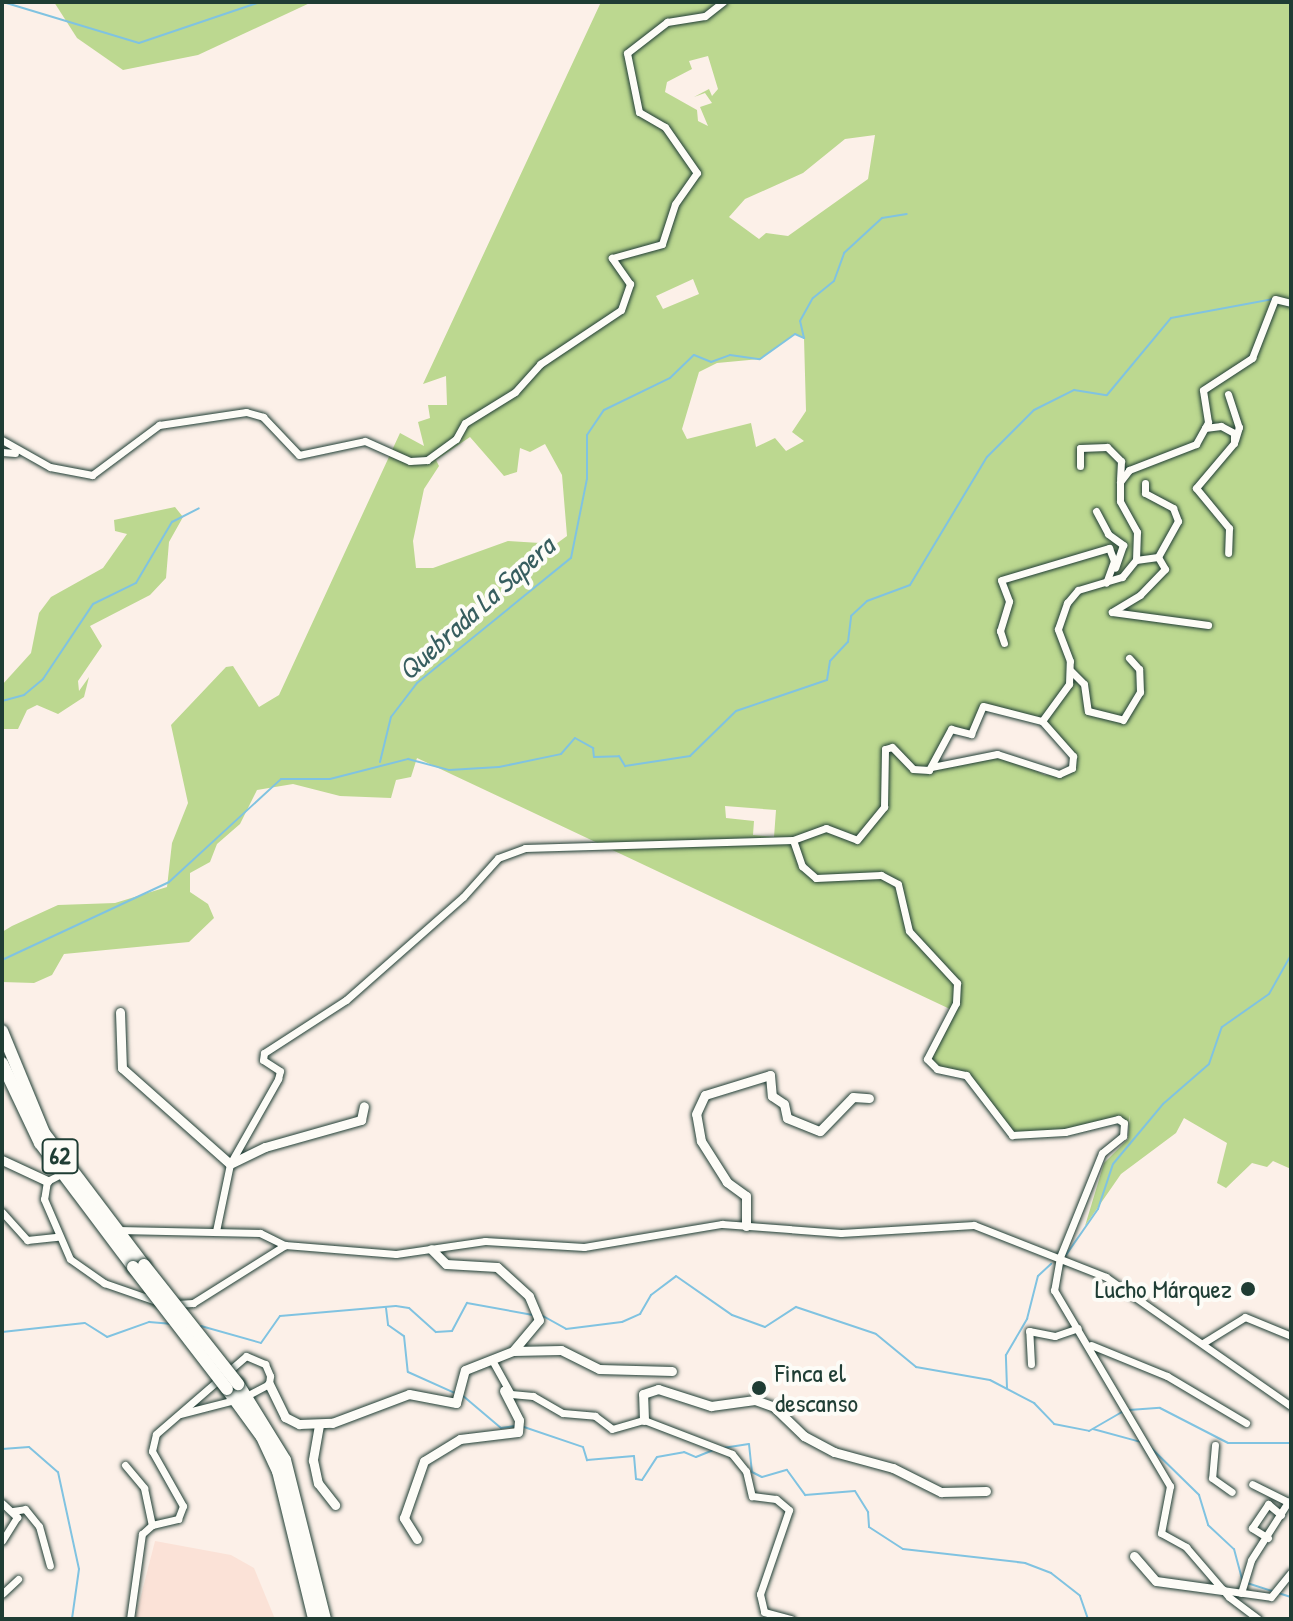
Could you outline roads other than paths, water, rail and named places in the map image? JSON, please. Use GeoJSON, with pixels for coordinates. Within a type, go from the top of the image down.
{"type":"FeatureCollection","features":[{"type":"Feature","properties":{"kind":"highway","name":"62"},"geometry":{"type":"LineString","coordinates":[[2,1031],[44,1133],[118,1230],[138,1266]]}},
{"type":"Feature","properties":{"kind":"highway","name":"62"},"geometry":{"type":"LineString","coordinates":[[2,1063],[29,1126],[61,1174],[232,1386],[285,1460],[325,1619]]}},
{"type":"Feature","properties":{"kind":"highway","name":"62"},"geometry":{"type":"LineString","coordinates":[[241,1398],[278,1471],[314,1619]]}},
{"type":"Feature","properties":{"kind":"street"},"geometry":{"type":"LineString","coordinates":[[2,452],[15,453],[67,473],[92,475],[159,425],[223,412],[263,417],[299,455],[365,441],[410,461],[440,453],[465,423],[617,315],[630,284],[612,258],[642,254],[666,240],[675,204],[697,173],[665,127],[639,112],[626,56],[667,22],[705,16],[723,2]]}},
{"type":"Feature","properties":{"kind":"street"},"geometry":{"type":"LineString","coordinates":[[1120,482],[1129,470],[1182,454],[1205,428],[1203,390],[1252,358],[1275,299],[1291,303]]}},
{"type":"Feature","properties":{"kind":"street"},"geometry":{"type":"LineString","coordinates":[[1228,394],[1239,427],[1234,443],[1196,488],[1229,528],[1228,553]]}},
{"type":"Feature","properties":{"kind":"street"},"geometry":{"type":"LineString","coordinates":[[1205,428],[1229,428],[1234,443]]}},
{"type":"Feature","properties":{"kind":"street"},"geometry":{"type":"LineString","coordinates":[[2,440],[15,453]]}},
{"type":"Feature","properties":{"kind":"street"},"geometry":{"type":"LineString","coordinates":[[1080,466],[1080,448],[1107,447],[1121,461],[1120,501],[1137,532],[1136,560]]}},
{"type":"Feature","properties":{"kind":"street"},"geometry":{"type":"LineString","coordinates":[[1145,483],[1145,493],[1173,508],[1178,521],[1158,557]]}},
{"type":"Feature","properties":{"kind":"street"},"geometry":{"type":"LineString","coordinates":[[1096,511],[1108,534],[1123,545],[1106,583]]}},
{"type":"Feature","properties":{"kind":"street"},"geometry":{"type":"LineString","coordinates":[[1004,643],[1000,631],[1009,601],[1001,580],[1109,548],[1114,561],[1106,583]]}},
{"type":"Feature","properties":{"kind":"street"},"geometry":{"type":"LineString","coordinates":[[1042,721],[1069,684],[1070,661],[1058,629],[1067,603],[1078,590],[1106,583],[1136,560],[1158,557]]}},
{"type":"Feature","properties":{"kind":"street"},"geometry":{"type":"LineString","coordinates":[[1158,557],[1165,569],[1159,580],[1112,612],[1208,625]]}},
{"type":"Feature","properties":{"kind":"street"},"geometry":{"type":"LineString","coordinates":[[1071,671],[1084,684],[1088,711],[1123,720],[1140,692],[1139,669],[1129,658]]}},
{"type":"Feature","properties":{"kind":"street"},"geometry":{"type":"LineString","coordinates":[[216,1231],[230,1164],[278,1079],[280,1071],[263,1060],[264,1053],[346,1000],[506,853],[793,840],[826,828],[851,841],[866,833],[884,807],[888,745],[913,769],[932,767],[997,754],[1045,775],[1066,773],[1073,756],[1042,721],[983,706],[971,734],[956,728],[948,733],[932,767]]}},
{"type":"Feature","properties":{"kind":"street"},"geometry":{"type":"LineString","coordinates":[[793,840],[802,866],[816,878],[881,875],[898,884],[909,931],[957,983],[956,1003],[927,1059],[937,1069],[966,1075],[1012,1135],[1065,1132],[1118,1119],[1124,1123],[1123,1136],[1102,1153],[1060,1257],[1054,1290],[1088,1344],[1123,1412],[1170,1486],[1161,1533],[1186,1547],[1222,1590],[1258,1619]]}},
{"type":"Feature","properties":{"kind":"street"},"geometry":{"type":"LineString","coordinates":[[120,1012],[118,1054],[125,1073],[230,1164]]}},
{"type":"Feature","properties":{"kind":"street"},"geometry":{"type":"LineString","coordinates":[[746,1226],[746,1196],[727,1182],[701,1141],[696,1114],[705,1095],[770,1075],[772,1096],[784,1104],[787,1118],[820,1131],[853,1097],[869,1098]]}},
{"type":"Feature","properties":{"kind":"street"},"geometry":{"type":"LineString","coordinates":[[230,1164],[265,1147],[361,1120],[364,1106]]}},
{"type":"Feature","properties":{"kind":"street"},"geometry":{"type":"LineString","coordinates":[[2,1160],[47,1181]]}},
{"type":"Feature","properties":{"kind":"street"},"geometry":{"type":"LineString","coordinates":[[47,1181],[61,1174]]}},
{"type":"Feature","properties":{"kind":"street"},"geometry":{"type":"LineString","coordinates":[[47,1181],[44,1199],[58,1237],[83,1270],[128,1293],[172,1304],[193,1303],[285,1245]]}},
{"type":"Feature","properties":{"kind":"street"},"geometry":{"type":"LineString","coordinates":[[2,1212],[27,1240],[58,1237]]}},
{"type":"Feature","properties":{"kind":"street"},"geometry":{"type":"LineString","coordinates":[[118,1230],[260,1233],[285,1245],[396,1254],[485,1241],[584,1247],[722,1224],[841,1233],[974,1225],[1034,1253],[1060,1257],[1106,1277],[1291,1406]]}},
{"type":"Feature","properties":{"kind":"street"},"geometry":{"type":"LineString","coordinates":[[431,1249],[446,1264],[497,1267],[529,1296],[539,1320],[513,1351]]}},
{"type":"Feature","properties":{"kind":"street"},"geometry":{"type":"LineString","coordinates":[[1203,1343],[1245,1317],[1291,1336]]}},
{"type":"Feature","properties":{"kind":"street"},"geometry":{"type":"LineString","coordinates":[[1031,1364],[1029,1331],[1055,1336],[1078,1328]]}},
{"type":"Feature","properties":{"kind":"street"},"geometry":{"type":"LineString","coordinates":[[1088,1344],[1167,1376],[1246,1423]]}},
{"type":"Feature","properties":{"kind":"street"},"geometry":{"type":"LineString","coordinates":[[152,1525],[178,1519],[183,1506],[152,1451],[156,1434],[236,1359],[265,1364],[269,1384],[285,1417],[319,1425],[409,1394],[456,1403],[465,1370],[513,1351],[561,1350],[599,1369],[672,1371]]}},
{"type":"Feature","properties":{"kind":"street"},"geometry":{"type":"LineString","coordinates":[[417,1539],[404,1518],[424,1461],[460,1439],[518,1432],[519,1420],[492,1360]]}},
{"type":"Feature","properties":{"kind":"street"},"geometry":{"type":"LineString","coordinates":[[180,1414],[241,1398],[269,1384]]}},
{"type":"Feature","properties":{"kind":"street"},"geometry":{"type":"LineString","coordinates":[[644,1420],[643,1394],[658,1389],[711,1406],[755,1400],[774,1407],[804,1436],[834,1452],[893,1468],[941,1492],[986,1491]]}},
{"type":"Feature","properties":{"kind":"street"},"geometry":{"type":"LineString","coordinates":[[504,1391],[533,1396],[563,1413],[595,1416],[612,1429],[644,1420],[732,1454],[746,1471],[752,1496],[776,1499],[789,1510],[760,1594],[764,1612],[791,1619]]}},
{"type":"Feature","properties":{"kind":"street"},"geometry":{"type":"LineString","coordinates":[[319,1425],[313,1460],[318,1483],[335,1505]]}},
{"type":"Feature","properties":{"kind":"street"},"geometry":{"type":"LineString","coordinates":[[1215,1445],[1212,1478],[1232,1492]]}},
{"type":"Feature","properties":{"kind":"street"},"geometry":{"type":"LineString","coordinates":[[125,1465],[144,1488],[152,1525],[135,1554],[130,1619]]}},
{"type":"Feature","properties":{"kind":"street"},"geometry":{"type":"LineString","coordinates":[[1242,1591],[1244,1578],[1288,1501],[1252,1484]]}},
{"type":"Feature","properties":{"kind":"street"},"geometry":{"type":"LineString","coordinates":[[2,1503],[13,1511],[16,1522],[2,1541]]}},
{"type":"Feature","properties":{"kind":"street"},"geometry":{"type":"LineString","coordinates":[[1268,1538],[1252,1528],[1268,1504],[1281,1515]]}},
{"type":"Feature","properties":{"kind":"street"},"geometry":{"type":"LineString","coordinates":[[13,1511],[25,1509],[39,1526],[50,1566]]}},
{"type":"Feature","properties":{"kind":"street"},"geometry":{"type":"LineString","coordinates":[[1134,1556],[1156,1581],[1222,1590],[1278,1590],[1291,1572]]}},
{"type":"Feature","properties":{"kind":"street"},"geometry":{"type":"LineString","coordinates":[[2,1594],[18,1579]]}},
{"type":"Feature","properties":{"kind":"waterway"},"geometry":{"type":"LineString","coordinates":[[3,2],[139,43],[260,2]]}},
{"type":"Feature","properties":{"kind":"waterway","name":"Quebrada La Sapera"},"geometry":{"type":"LineString","coordinates":[[380,762],[391,717],[417,683],[571,558],[587,479],[587,435],[604,410],[670,378],[694,355],[711,362],[730,355],[760,359],[795,334],[804,338],[800,321],[813,298],[834,281],[844,253],[882,218],[907,214]]}},
{"type":"Feature","properties":{"kind":"waterway"},"geometry":{"type":"LineString","coordinates":[[2,960],[169,882],[281,779],[330,779],[408,759],[449,770],[499,767],[561,754],[575,738],[593,748],[594,757],[619,756],[625,766],[690,756],[736,711],[827,680],[830,661],[848,642],[851,616],[867,601],[910,585],[987,457],[1034,410],[1074,390],[1107,395],[1171,318],[1274,299]]}},
{"type":"Feature","properties":{"kind":"waterway"},"geometry":{"type":"LineString","coordinates":[[2,701],[24,695],[43,679],[93,604],[136,583],[172,522],[199,508]]}},
{"type":"Feature","properties":{"kind":"waterway"},"geometry":{"type":"LineString","coordinates":[[1066,1255],[1098,1209],[1113,1164],[1163,1104],[1209,1064],[1222,1027],[1269,994],[1291,955]]}},
{"type":"Feature","properties":{"kind":"waterway"},"geometry":{"type":"LineString","coordinates":[[1007,1388],[1006,1355],[1027,1319],[1038,1276],[1051,1264]]}},
{"type":"Feature","properties":{"kind":"waterway"},"geometry":{"type":"LineString","coordinates":[[543,1316],[566,1329],[622,1322],[640,1314],[651,1295],[676,1276],[732,1315],[765,1327],[796,1307],[876,1334],[916,1367],[990,1380],[1034,1403],[1054,1424],[1089,1431],[1122,1412]]}},
{"type":"Feature","properties":{"kind":"waterway"},"geometry":{"type":"LineString","coordinates":[[201,1326],[261,1343],[280,1316],[396,1306],[409,1308],[436,1332],[452,1331],[467,1303],[533,1315]]}},
{"type":"Feature","properties":{"kind":"waterway"},"geometry":{"type":"LineString","coordinates":[[386,1308],[388,1325],[404,1336],[408,1372],[455,1393]]}},
{"type":"Feature","properties":{"kind":"waterway"},"geometry":{"type":"LineString","coordinates":[[2,1332],[85,1323],[107,1337],[149,1322],[170,1324]]}},
{"type":"Feature","properties":{"kind":"waterway"},"geometry":{"type":"LineString","coordinates":[[462,1395],[501,1428],[515,1426]]}},
{"type":"Feature","properties":{"kind":"waterway"},"geometry":{"type":"LineString","coordinates":[[1129,1410],[1160,1408],[1228,1443],[1291,1443]]}},
{"type":"Feature","properties":{"kind":"waterway"},"geometry":{"type":"LineString","coordinates":[[521,1426],[583,1447],[587,1460],[634,1456],[636,1479],[642,1480],[657,1457],[684,1452],[696,1457],[713,1450]]}},
{"type":"Feature","properties":{"kind":"waterway"},"geometry":{"type":"LineString","coordinates":[[1093,1429],[1141,1442]]}},
{"type":"Feature","properties":{"kind":"waterway"},"geometry":{"type":"LineString","coordinates":[[723,1448],[749,1444],[752,1472],[762,1477],[787,1470],[805,1495],[855,1491],[868,1512],[869,1527],[903,1549],[1025,1563],[1051,1573],[1080,1596],[1088,1619]]}},
{"type":"Feature","properties":{"kind":"waterway"},"geometry":{"type":"LineString","coordinates":[[1147,1444],[1199,1495],[1208,1525],[1234,1549],[1242,1579]]}},
{"type":"Feature","properties":{"kind":"waterway"},"geometry":{"type":"LineString","coordinates":[[2,1449],[29,1447],[58,1472],[79,1569],[72,1619]]}},
{"type":"Feature","properties":{"kind":"waterway"},"geometry":{"type":"LineString","coordinates":[[1247,1583],[1291,1597]]}},
{"type":"Feature","properties":{"kind":"place","name":"Lucho Márquez"},"geometry":{"type":"Point","coordinates":[1248,1289]}},
{"type":"Feature","properties":{"kind":"place","name":"Finca el descanso"},"geometry":{"type":"Point","coordinates":[759,1388]}}]}
